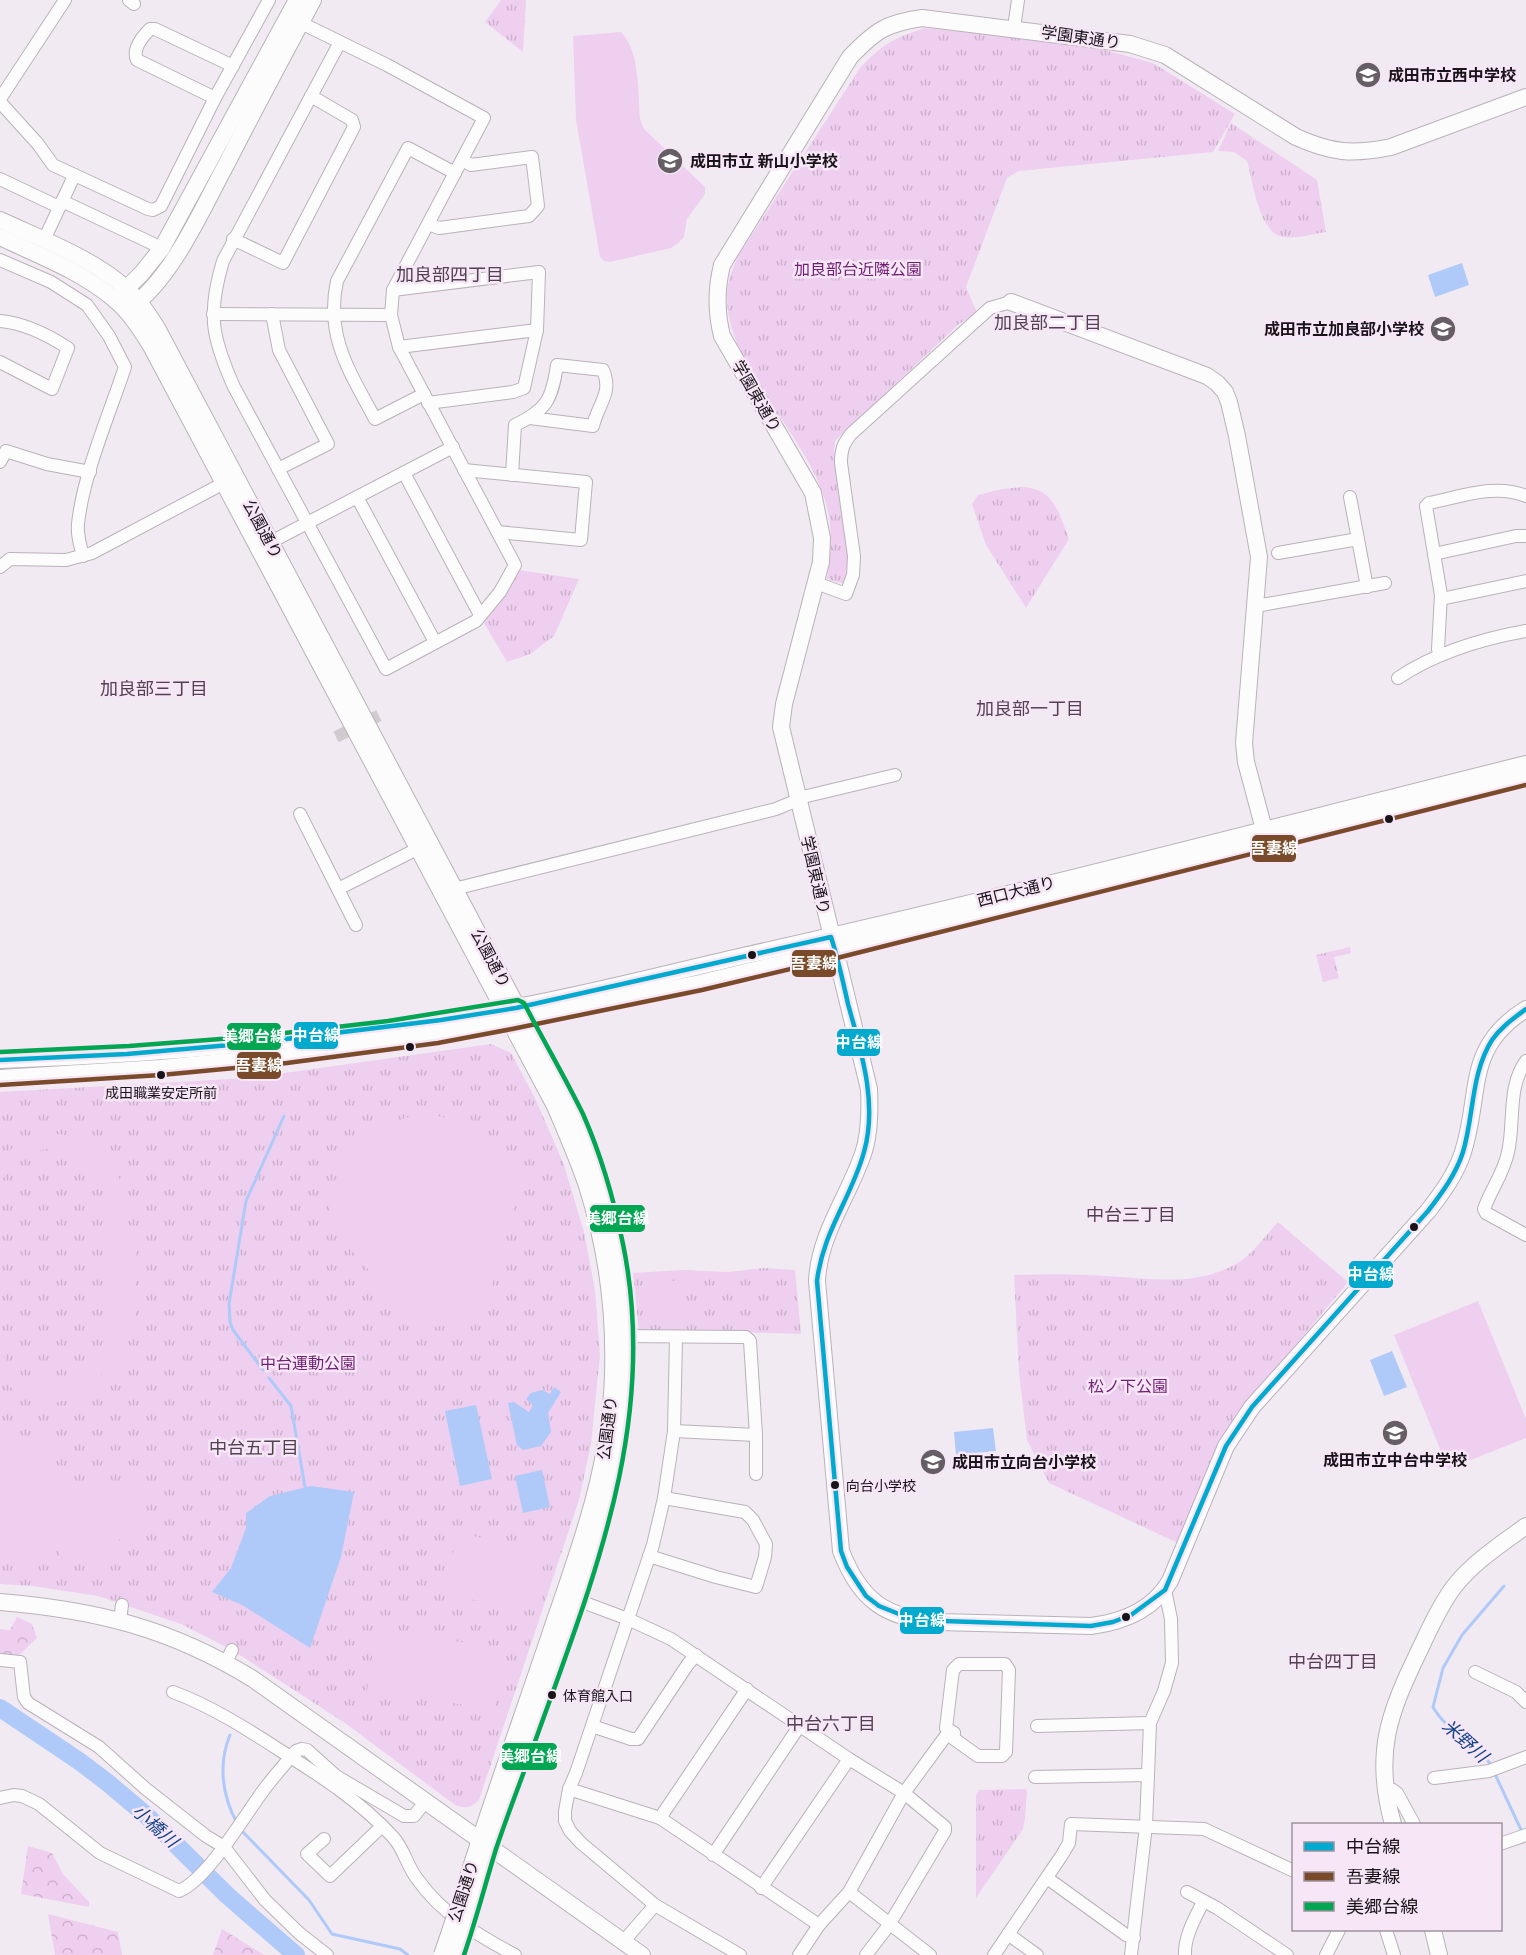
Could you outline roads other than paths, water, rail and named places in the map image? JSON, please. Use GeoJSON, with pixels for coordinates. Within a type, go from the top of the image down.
{"type":"FeatureCollection","features":[{"type":"Feature","properties":{"kind":"street"},"geometry":{"type":"LineString","coordinates":[[65,0],[0,101],[38,144],[53,165],[148,209],[157,209],[161,206],[215,98],[268,0]]}},
{"type":"Feature","properties":{"kind":"street"},"geometry":{"type":"LineString","coordinates":[[126,300],[153,287],[197,219],[294,20],[297,0]]}},
{"type":"Feature","properties":{"kind":"street"},"geometry":{"type":"LineString","coordinates":[[126,300],[142,273],[162,248],[294,20],[313,0]]}},
{"type":"Feature","properties":{"kind":"street"},"geometry":{"type":"LineString","coordinates":[[1014,28],[1018,0]]}},
{"type":"Feature","properties":{"kind":"street","name":"学園東通り"},"geometry":{"type":"LineString","coordinates":[[1526,97],[1390,147],[1372,151],[1334,151],[1296,137],[1165,55],[1148,48],[1014,28],[922,18],[885,26],[867,39],[850,57],[722,265],[717,300],[722,336],[813,493],[822,538],[821,562],[784,704],[782,727],[798,801],[861,1054],[870,1103],[864,1153],[824,1242],[818,1263],[817,1281],[841,1551],[847,1567],[866,1596],[879,1606],[914,1620],[937,1622],[1091,1626],[1114,1624],[1146,1607],[1165,1590],[1226,1446],[1252,1407],[1428,1211],[1446,1187],[1463,1151],[1485,1050],[1504,1025],[1526,1009]]}},
{"type":"Feature","properties":{"kind":"street"},"geometry":{"type":"LineString","coordinates":[[294,20],[340,42],[484,118],[393,290],[391,315],[399,346],[515,565],[500,592],[476,621],[386,669],[234,387],[217,347],[213,314],[215,286],[233,239],[340,42]]}},
{"type":"Feature","properties":{"kind":"street"},"geometry":{"type":"LineString","coordinates":[[215,98],[137,60],[134,55],[135,49],[150,29],[155,29],[233,66]]}},
{"type":"Feature","properties":{"kind":"street"},"geometry":{"type":"LineString","coordinates":[[233,239],[283,263],[354,127],[352,120],[311,96]]}},
{"type":"Feature","properties":{"kind":"street"},"geometry":{"type":"LineString","coordinates":[[393,290],[539,272],[537,330],[524,388],[513,392],[426,398],[375,419],[341,353],[334,326],[337,281],[408,148],[455,173]]}},
{"type":"Feature","properties":{"kind":"street"},"geometry":{"type":"LineString","coordinates":[[428,224],[439,228],[530,216],[538,206],[532,157],[471,165],[462,160]]}},
{"type":"Feature","properties":{"kind":"street"},"geometry":{"type":"LineString","coordinates":[[44,240],[75,176]]}},
{"type":"Feature","properties":{"kind":"street"},"geometry":{"type":"LineString","coordinates":[[0,179],[162,248]]}},
{"type":"Feature","properties":{"kind":"street","name":"公園通り"},"geometry":{"type":"LineString","coordinates":[[0,220],[80,258],[157,328],[265,546],[514,1015]]}},
{"type":"Feature","properties":{"kind":"street","name":"公園通り"},"geometry":{"type":"LineString","coordinates":[[0,237],[126,300],[224,483],[265,546]]}},
{"type":"Feature","properties":{"kind":"street"},"geometry":{"type":"LineString","coordinates":[[0,260],[51,282],[87,305],[109,336],[125,368],[90,472],[78,524],[78,540],[83,556]]}},
{"type":"Feature","properties":{"kind":"street"},"geometry":{"type":"LineString","coordinates":[[816,583],[846,594],[853,575],[855,556],[841,463],[843,444],[851,434],[990,308],[1011,302],[1207,376],[1218,383],[1225,392],[1234,423],[1258,549],[1259,572],[1244,743],[1246,762],[1266,836]]}},
{"type":"Feature","properties":{"kind":"street"},"geometry":{"type":"LineString","coordinates":[[213,314],[391,315]]}},
{"type":"Feature","properties":{"kind":"street"},"geometry":{"type":"LineString","coordinates":[[272,314],[279,350],[328,444],[278,469]]}},
{"type":"Feature","properties":{"kind":"street"},"geometry":{"type":"LineString","coordinates":[[0,321],[12,322],[48,336],[68,348],[52,389],[0,362]]}},
{"type":"Feature","properties":{"kind":"street"},"geometry":{"type":"LineString","coordinates":[[399,346],[537,330]]}},
{"type":"Feature","properties":{"kind":"street"},"geometry":{"type":"LineString","coordinates":[[512,475],[515,425],[540,412],[554,386],[557,365],[603,370],[608,387],[593,426],[530,418]]}},
{"type":"Feature","properties":{"kind":"street"},"geometry":{"type":"LineString","coordinates":[[265,546],[453,447]]}},
{"type":"Feature","properties":{"kind":"street"},"geometry":{"type":"LineString","coordinates":[[0,462],[6,451],[47,464],[90,472]]}},
{"type":"Feature","properties":{"kind":"street"},"geometry":{"type":"LineString","coordinates":[[464,470],[586,482],[580,540],[498,532]]}},
{"type":"Feature","properties":{"kind":"street"},"geometry":{"type":"LineString","coordinates":[[404,473],[480,615]]}},
{"type":"Feature","properties":{"kind":"street"},"geometry":{"type":"LineString","coordinates":[[0,567],[10,559],[66,560],[92,553],[224,483]]}},
{"type":"Feature","properties":{"kind":"street"},"geometry":{"type":"LineString","coordinates":[[1440,655],[1438,649],[1441,599],[1426,506],[1429,503],[1498,490],[1516,492],[1526,496]]}},
{"type":"Feature","properties":{"kind":"street"},"geometry":{"type":"LineString","coordinates":[[357,497],[435,642]]}},
{"type":"Feature","properties":{"kind":"street"},"geometry":{"type":"LineString","coordinates":[[1350,497],[1367,586]]}},
{"type":"Feature","properties":{"kind":"street"},"geometry":{"type":"LineString","coordinates":[[1434,554],[1516,536],[1526,536]]}},
{"type":"Feature","properties":{"kind":"street"},"geometry":{"type":"LineString","coordinates":[[1278,554],[1358,539]]}},
{"type":"Feature","properties":{"kind":"street"},"geometry":{"type":"LineString","coordinates":[[1441,599],[1526,581]]}},
{"type":"Feature","properties":{"kind":"street"},"geometry":{"type":"LineString","coordinates":[[1256,606],[1385,583]]}},
{"type":"Feature","properties":{"kind":"street"},"geometry":{"type":"LineString","coordinates":[[1398,678],[1440,655],[1481,641],[1526,631]]}},
{"type":"Feature","properties":{"kind":"street","name":"西口大通り"},"geometry":{"type":"LineString","coordinates":[[1266,836],[1526,765]]}},
{"type":"Feature","properties":{"kind":"street"},"geometry":{"type":"LineString","coordinates":[[454,889],[776,809],[807,796],[895,776]]}},
{"type":"Feature","properties":{"kind":"street","name":"西口大通り"},"geometry":{"type":"LineString","coordinates":[[0,1078],[171,1067],[286,1056],[437,1036],[514,1015],[833,944],[1266,836],[1526,777]]}},
{"type":"Feature","properties":{"kind":"street"},"geometry":{"type":"LineString","coordinates":[[300,814],[356,925]]}},
{"type":"Feature","properties":{"kind":"street"},"geometry":{"type":"LineString","coordinates":[[338,889],[424,845]]}},
{"type":"Feature","properties":{"kind":"street","name":"公園通り"},"geometry":{"type":"LineString","coordinates":[[424,845],[454,889],[555,1106],[587,1186],[604,1256],[619,1336],[626,1396],[616,1461],[597,1538],[577,1600],[484,1843]]}},
{"type":"Feature","properties":{"kind":"street"},"geometry":{"type":"LineString","coordinates":[[0,1060],[92,1057],[202,1049],[418,1023],[514,1015]]}},
{"type":"Feature","properties":{"kind":"street"},"geometry":{"type":"LineString","coordinates":[[1525,1232],[1486,1213],[1484,1209],[1502,1174],[1508,1153],[1513,1092],[1520,1070],[1526,1061]]}},
{"type":"Feature","properties":{"kind":"street"},"geometry":{"type":"LineString","coordinates":[[619,1336],[676,1338],[746,1336],[750,1341],[756,1474]]}},
{"type":"Feature","properties":{"kind":"street","name":"公園通り"},"geometry":{"type":"LineString","coordinates":[[456,1955],[467,1901],[484,1843],[597,1492],[608,1434],[619,1336]]}},
{"type":"Feature","properties":{"kind":"street"},"geometry":{"type":"LineString","coordinates":[[676,1338],[674,1431],[664,1498],[649,1556],[569,1789],[565,1821],[581,1843],[655,1905],[740,1955]]}},
{"type":"Feature","properties":{"kind":"street"},"geometry":{"type":"LineString","coordinates":[[674,1431],[756,1435]]}},
{"type":"Feature","properties":{"kind":"street"},"geometry":{"type":"LineString","coordinates":[[649,1556],[756,1587],[765,1557],[766,1544],[753,1520],[745,1512],[664,1498]]}},
{"type":"Feature","properties":{"kind":"street"},"geometry":{"type":"LineString","coordinates":[[1393,1823],[1385,1791],[1383,1763],[1390,1718],[1402,1686],[1453,1588],[1506,1540],[1526,1526]]}},
{"type":"Feature","properties":{"kind":"street"},"geometry":{"type":"LineString","coordinates":[[1131,1955],[1146,1826],[1150,1723],[1164,1691],[1172,1663],[1172,1619],[1165,1590]]}},
{"type":"Feature","properties":{"kind":"street"},"geometry":{"type":"LineString","coordinates":[[577,1600],[628,1619],[671,1639],[849,1759],[904,1793],[945,1827],[945,1831],[889,1925],[866,1955]]}},
{"type":"Feature","properties":{"kind":"street"},"geometry":{"type":"LineString","coordinates":[[0,1602],[121,1613],[167,1635],[229,1656],[253,1679],[642,1955]]}},
{"type":"Feature","properties":{"kind":"street"},"geometry":{"type":"LineString","coordinates":[[592,1726],[631,1739],[638,1739],[696,1655]]}},
{"type":"Feature","properties":{"kind":"street"},"geometry":{"type":"LineString","coordinates":[[0,1659],[20,1662],[24,1697],[28,1703],[99,1747],[146,1789],[206,1836],[265,1900],[299,1933],[327,1955]]}},
{"type":"Feature","properties":{"kind":"street"},"geometry":{"type":"LineString","coordinates":[[959,1664],[1005,1664],[1009,1670],[1006,1752],[1002,1756],[978,1756],[950,1736],[954,1733],[946,1728],[953,1670],[959,1664]]}},
{"type":"Feature","properties":{"kind":"street"},"geometry":{"type":"LineString","coordinates":[[1475,1672],[1516,1692],[1526,1702]]}},
{"type":"Feature","properties":{"kind":"street"},"geometry":{"type":"LineString","coordinates":[[660,1818],[747,1689]]}},
{"type":"Feature","properties":{"kind":"street"},"geometry":{"type":"LineString","coordinates":[[173,1692],[195,1700],[313,1770],[347,1796],[404,1851],[416,1878],[442,1907],[480,1937],[515,1955]]}},
{"type":"Feature","properties":{"kind":"street"},"geometry":{"type":"LineString","coordinates":[[1037,1726],[1150,1723]]}},
{"type":"Feature","properties":{"kind":"street"},"geometry":{"type":"LineString","coordinates":[[713,1855],[800,1725]]}},
{"type":"Feature","properties":{"kind":"street"},"geometry":{"type":"LineString","coordinates":[[799,1955],[819,1925],[849,1892],[904,1793],[945,1737],[954,1733]]}},
{"type":"Feature","properties":{"kind":"street"},"geometry":{"type":"LineString","coordinates":[[0,1798],[22,1796],[39,1804],[100,1853],[179,1891],[192,1883],[221,1851],[264,1790],[296,1751],[307,1750],[336,1776],[404,1816],[414,1816],[425,1802]]}},
{"type":"Feature","properties":{"kind":"street"},"geometry":{"type":"LineString","coordinates":[[1434,1779],[1489,1771],[1526,1757]]}},
{"type":"Feature","properties":{"kind":"street"},"geometry":{"type":"LineString","coordinates":[[761,1888],[849,1759]]}},
{"type":"Feature","properties":{"kind":"street"},"geometry":{"type":"LineString","coordinates":[[1035,1777],[1148,1775]]}},
{"type":"Feature","properties":{"kind":"street"},"geometry":{"type":"LineString","coordinates":[[569,1789],[660,1818],[819,1925]]}},
{"type":"Feature","properties":{"kind":"street"},"geometry":{"type":"LineString","coordinates":[[1385,1791],[1393,1790],[1397,1793],[1413,1823]]}},
{"type":"Feature","properties":{"kind":"street"},"geometry":{"type":"LineString","coordinates":[[994,1955],[1069,1843],[1071,1824],[1204,1829],[1292,1870]]}},
{"type":"Feature","properties":{"kind":"street"},"geometry":{"type":"LineString","coordinates":[[324,1839],[307,1854],[330,1876],[381,1827]]}},
{"type":"Feature","properties":{"kind":"street"},"geometry":{"type":"LineString","coordinates":[[1502,1843],[1526,1835]]}},
{"type":"Feature","properties":{"kind":"street"},"geometry":{"type":"LineString","coordinates":[[1047,1878],[1126,1935],[1134,1938]]}},
{"type":"Feature","properties":{"kind":"street"},"geometry":{"type":"LineString","coordinates":[[849,1892],[930,1955]]}},
{"type":"Feature","properties":{"kind":"street"},"geometry":{"type":"LineString","coordinates":[[1186,1892],[1217,1908],[1287,1955]]}},
{"type":"Feature","properties":{"kind":"street","name":"公園通り"},"geometry":{"type":"LineString","coordinates":[[442,1955],[467,1901]]}},
{"type":"Feature","properties":{"kind":"street"},"geometry":{"type":"LineString","coordinates":[[1185,1955],[1187,1938],[1203,1902]]}},
{"type":"Feature","properties":{"kind":"street"},"geometry":{"type":"LineString","coordinates":[[623,1941],[655,1905]]}},
{"type":"Feature","properties":{"kind":"street"},"geometry":{"type":"LineString","coordinates":[[1326,1955],[1338,1931]]}},
{"type":"Feature","properties":{"kind":"street"},"geometry":{"type":"LineString","coordinates":[[1387,1931],[1394,1955]]}},
{"type":"Feature","properties":{"kind":"street"},"geometry":{"type":"LineString","coordinates":[[1433,1931],[1439,1955]]}},
{"type":"Feature","properties":{"kind":"street"},"geometry":{"type":"LineString","coordinates":[[1008,1934],[1037,1955]]}},
{"type":"Feature","properties":{"kind":"water"},"geometry":{"type":"Polygon","coordinates":[[[1462,263],[1469,285],[1435,297],[1428,275],[1462,263]]]}},
{"type":"Feature","properties":{"kind":"water"},"geometry":{"type":"Polygon","coordinates":[[[1392,1351],[1407,1387],[1384,1396],[1370,1360],[1392,1351]]]}},
{"type":"Feature","properties":{"kind":"water"},"geometry":{"type":"Polygon","coordinates":[[[554,1387],[561,1392],[548,1413],[551,1432],[541,1446],[523,1450],[517,1445],[508,1403],[514,1402],[529,1412],[533,1405],[526,1399],[531,1393],[542,1390],[550,1394],[554,1387]]]}},
{"type":"Feature","properties":{"kind":"water"},"geometry":{"type":"Polygon","coordinates":[[[476,1405],[492,1479],[460,1486],[445,1411],[476,1405]]]}},
{"type":"Feature","properties":{"kind":"water"},"geometry":{"type":"Polygon","coordinates":[[[993,1428],[996,1451],[956,1455],[954,1432],[993,1428]]]}},
{"type":"Feature","properties":{"kind":"water"},"geometry":{"type":"Polygon","coordinates":[[[542,1470],[550,1507],[523,1513],[515,1476],[542,1470]]]}},
{"type":"Feature","properties":{"kind":"water"},"geometry":{"type":"Polygon","coordinates":[[[311,1486],[354,1492],[341,1557],[310,1648],[242,1605],[212,1592],[231,1568],[246,1528],[246,1513],[270,1496],[311,1486]]]}},
{"type":"Feature","properties":{"kind":"waterway"},"geometry":{"type":"LineString","coordinates":[[263,1370],[233,1330],[229,1304],[246,1201],[284,1116]]}},
{"type":"Feature","properties":{"kind":"waterway"},"geometry":{"type":"LineString","coordinates":[[269,1378],[291,1406],[305,1487]]}},
{"type":"Feature","properties":{"kind":"waterway","name":"米野川"},"geometry":{"type":"LineString","coordinates":[[1492,1766],[1446,1724],[1433,1707],[1443,1668],[1462,1635],[1504,1586]]}},
{"type":"Feature","properties":{"kind":"waterway","name":"小橋川"},"geometry":{"type":"LineString","coordinates":[[0,1708],[108,1783],[146,1815],[228,1896],[296,1955]]}},
{"type":"Feature","properties":{"kind":"waterway"},"geometry":{"type":"LineString","coordinates":[[230,1735],[224,1757],[223,1780],[228,1802],[237,1823]]}},
{"type":"Feature","properties":{"kind":"waterway","name":"米野川"},"geometry":{"type":"LineString","coordinates":[[1494,1772],[1523,1834]]}},
{"type":"Feature","properties":{"kind":"waterway"},"geometry":{"type":"LineString","coordinates":[[240,1829],[309,1900],[332,1934],[400,1949],[408,1955]]}},
{"type":"Feature","properties":{"kind":"tunnel"},"geometry":{"type":"LineString","coordinates":[[336,737],[382,714]]}},
{"type":"Feature","properties":{"kind":"place","name":"成田市立西中学校"},"geometry":{"type":"Point","coordinates":[1368,75]}},
{"type":"Feature","properties":{"kind":"place","name":"成田市立 新山小学校"},"geometry":{"type":"Point","coordinates":[670,161]}},
{"type":"Feature","properties":{"kind":"place","name":"成田市立加良部小学校"},"geometry":{"type":"Point","coordinates":[1443,329]}},
{"type":"Feature","properties":{"kind":"place","name":"成田職業安定所前"},"geometry":{"type":"Point","coordinates":[161,1075]}},
{"type":"Feature","properties":{"kind":"place","name":"成田市立中台中学校"},"geometry":{"type":"Point","coordinates":[1395,1433]}},
{"type":"Feature","properties":{"kind":"place","name":"成田市立向台小学校"},"geometry":{"type":"Point","coordinates":[933,1462]}},
{"type":"Feature","properties":{"kind":"place","name":"向台小学校"},"geometry":{"type":"Point","coordinates":[835,1485]}},
{"type":"Feature","properties":{"kind":"place","name":"体育館入口"},"geometry":{"type":"Point","coordinates":[552,1695]}},
{"type":"Feature","properties":{"kind":"district","name":"加良部四丁目"},"geometry":{"type":"Point","coordinates":[450,275]}},
{"type":"Feature","properties":{"kind":"district","name":"加良部二丁目"},"geometry":{"type":"Point","coordinates":[1048,323]}},
{"type":"Feature","properties":{"kind":"district","name":"加良部三丁目"},"geometry":{"type":"Point","coordinates":[154,689]}},
{"type":"Feature","properties":{"kind":"district","name":"加良部一丁目"},"geometry":{"type":"Point","coordinates":[1030,709]}},
{"type":"Feature","properties":{"kind":"district","name":"中台三丁目"},"geometry":{"type":"Point","coordinates":[1131,1215]}},
{"type":"Feature","properties":{"kind":"district","name":"中台五丁目"},"geometry":{"type":"Point","coordinates":[254,1448]}},
{"type":"Feature","properties":{"kind":"district","name":"中台四丁目"},"geometry":{"type":"Point","coordinates":[1333,1662]}},
{"type":"Feature","properties":{"kind":"district","name":"中台六丁目"},"geometry":{"type":"Point","coordinates":[831,1724]}},
{"type":"Feature","properties":{"kind":"park label","name":"加良部台近隣公園"},"geometry":{"type":"Point","coordinates":[858,269]}},
{"type":"Feature","properties":{"kind":"park label","name":"中台運動公園"},"geometry":{"type":"Point","coordinates":[308,1363]}},
{"type":"Feature","properties":{"kind":"park label","name":"松ノ下公園"},"geometry":{"type":"Point","coordinates":[1128,1386]}}]}
